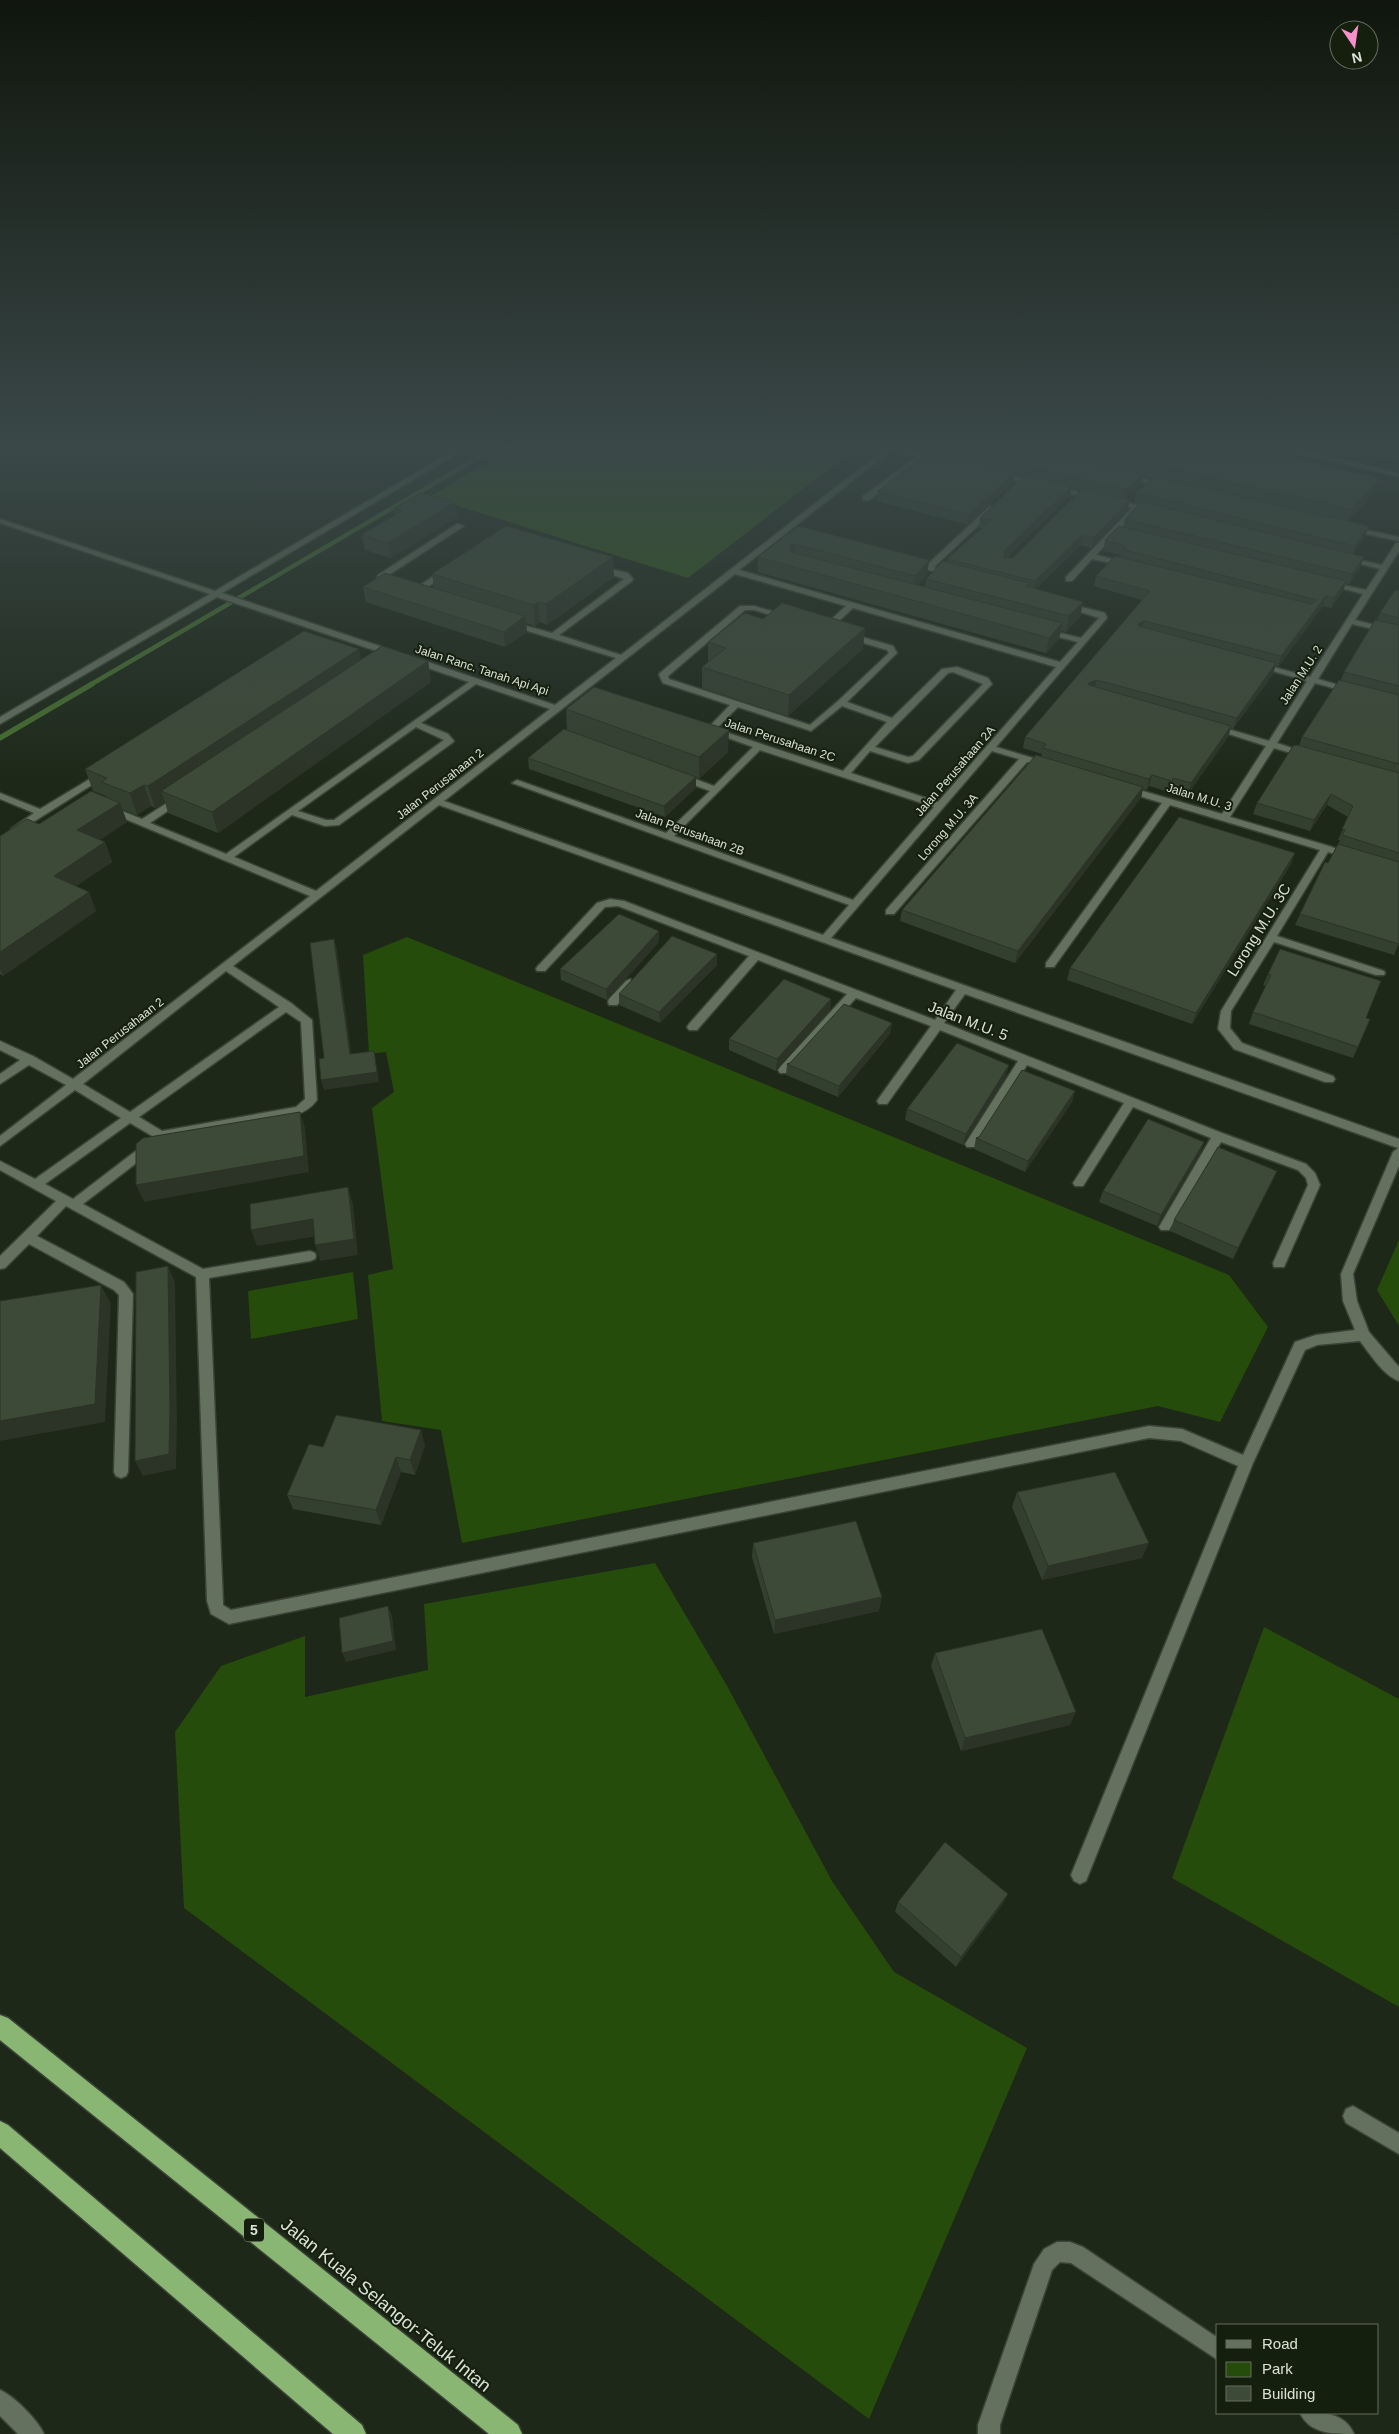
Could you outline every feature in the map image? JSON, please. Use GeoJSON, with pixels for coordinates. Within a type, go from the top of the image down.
{"type":"FeatureCollection","features":[{"type":"Feature","properties":{"kind":"highway","name":"Jalan Kuala Selangor-Teluk Intan"},"geometry":{"type":"LineString","coordinates":[[0,2026],[509,2434]]}},
{"type":"Feature","properties":{"kind":"highway"},"geometry":{"type":"LineString","coordinates":[[0,2133],[353,2434]]}},
{"type":"Feature","properties":{"kind":"street","name":"Jalan Ranc. Tanah Api Api"},"geometry":{"type":"LineString","coordinates":[[111,559],[263,610],[321,633],[391,657],[475,681],[558,709]]}},
{"type":"Feature","properties":{"kind":"street"},"geometry":{"type":"LineString","coordinates":[[0,721],[276,559]]}},
{"type":"Feature","properties":{"kind":"street"},"geometry":{"type":"LineString","coordinates":[[390,585],[379,579],[410,559]]}},
{"type":"Feature","properties":{"kind":"street","name":"Jalan Perusahaan 2"},"geometry":{"type":"LineString","coordinates":[[0,1142],[558,709],[588,690],[623,658],[750,559]]}},
{"type":"Feature","properties":{"kind":"street"},"geometry":{"type":"LineString","coordinates":[[929,568],[939,559]]}},
{"type":"Feature","properties":{"kind":"street"},"geometry":{"type":"LineString","coordinates":[[1069,579],[1089,559]]}},
{"type":"Feature","properties":{"kind":"street"},"geometry":{"type":"LineString","coordinates":[[1101,559],[1138,568]]}},
{"type":"Feature","properties":{"kind":"street"},"geometry":{"type":"LineString","coordinates":[[1343,559],[1384,568]]}},
{"type":"Feature","properties":{"kind":"street","name":"Jalan M.U. 2"},"geometry":{"type":"LineString","coordinates":[[1224,818],[1390,559]]}},
{"type":"Feature","properties":{"kind":"street"},"geometry":{"type":"LineString","coordinates":[[900,561],[929,568],[936,574],[957,576]]}},
{"type":"Feature","properties":{"kind":"street"},"geometry":{"type":"LineString","coordinates":[[553,636],[629,579],[626,576],[589,564]]}},
{"type":"Feature","properties":{"kind":"street"},"geometry":{"type":"LineString","coordinates":[[423,595],[410,591],[454,566]]}},
{"type":"Feature","properties":{"kind":"street"},"geometry":{"type":"LineString","coordinates":[[734,571],[1063,666]]}},
{"type":"Feature","properties":{"kind":"street"},"geometry":{"type":"LineString","coordinates":[[1321,582],[1368,593]]}},
{"type":"Feature","properties":{"kind":"street","name":"Jalan Perusahaan 2A"},"geometry":{"type":"LineString","coordinates":[[824,940],[1103,618],[1102,615],[1094,612],[1057,602]]}},
{"type":"Feature","properties":{"kind":"street"},"geometry":{"type":"LineString","coordinates":[[827,628],[852,604]]}},
{"type":"Feature","properties":{"kind":"street"},"geometry":{"type":"LineString","coordinates":[[743,608],[754,608],[827,628],[893,651],[815,727],[807,728],[666,681],[662,675],[743,608]]}},
{"type":"Feature","properties":{"kind":"street"},"geometry":{"type":"LineString","coordinates":[[498,618],[623,658]]}},
{"type":"Feature","properties":{"kind":"street"},"geometry":{"type":"LineString","coordinates":[[1350,621],[1399,633]]}},
{"type":"Feature","properties":{"kind":"street"},"geometry":{"type":"LineString","coordinates":[[1038,628],[1084,641]]}},
{"type":"Feature","properties":{"kind":"street"},"geometry":{"type":"LineString","coordinates":[[1246,662],[1361,692]]}},
{"type":"Feature","properties":{"kind":"street"},"geometry":{"type":"LineString","coordinates":[[845,774],[869,748],[894,721],[945,670],[954,670],[985,680],[988,684],[916,758],[908,760],[869,748]]}},
{"type":"Feature","properties":{"kind":"street"},"geometry":{"type":"LineString","coordinates":[[226,858],[475,681]]}},
{"type":"Feature","properties":{"kind":"street"},"geometry":{"type":"LineString","coordinates":[[841,703],[894,721]]}},
{"type":"Feature","properties":{"kind":"street","name":"Jalan Perusahaan 2C"},"geometry":{"type":"LineString","coordinates":[[736,704],[705,728],[940,806]]}},
{"type":"Feature","properties":{"kind":"street"},"geometry":{"type":"LineString","coordinates":[[291,812],[325,823],[336,823],[449,740],[445,736],[415,724]]}},
{"type":"Feature","properties":{"kind":"street"},"geometry":{"type":"LineString","coordinates":[[1205,726],[1317,758]]}},
{"type":"Feature","properties":{"kind":"street"},"geometry":{"type":"LineString","coordinates":[[667,837],[759,746]]}},
{"type":"Feature","properties":{"kind":"street"},"geometry":{"type":"LineString","coordinates":[[991,748],[1053,767]]}},
{"type":"Feature","properties":{"kind":"street","name":"Lorong M.U. 3A"},"geometry":{"type":"LineString","coordinates":[[890,912],[1024,758]]}},
{"type":"Feature","properties":{"kind":"street"},"geometry":{"type":"LineString","coordinates":[[13,831],[41,813],[77,796],[113,768]]}},
{"type":"Feature","properties":{"kind":"street"},"geometry":{"type":"LineString","coordinates":[[670,773],[716,790]]}},
{"type":"Feature","properties":{"kind":"street","name":"Jalan Perusahaan 2B"},"geometry":{"type":"LineString","coordinates":[[517,783],[855,904]]}},
{"type":"Feature","properties":{"kind":"street","name":"Jalan M.U. 3"},"geometry":{"type":"LineString","coordinates":[[1120,787],[1363,859]]}},
{"type":"Feature","properties":{"kind":"street"},"geometry":{"type":"LineString","coordinates":[[143,823],[192,790]]}},
{"type":"Feature","properties":{"kind":"street"},"geometry":{"type":"LineString","coordinates":[[0,796],[41,813]]}},
{"type":"Feature","properties":{"kind":"street"},"geometry":{"type":"LineString","coordinates":[[1050,966],[1168,801]]}},
{"type":"Feature","properties":{"kind":"street"},"geometry":{"type":"LineString","coordinates":[[438,802],[1399,1144]]}},
{"type":"Feature","properties":{"kind":"street"},"geometry":{"type":"LineString","coordinates":[[99,805],[317,895]]}},
{"type":"Feature","properties":{"kind":"street","name":"Lorong M.U. 3C"},"geometry":{"type":"LineString","coordinates":[[1326,848],[1273,938],[1226,1011],[1224,1029],[1238,1046],[1329,1079]]}},
{"type":"Feature","properties":{"kind":"street","name":"Jalan M.U. 5"},"geometry":{"type":"LineString","coordinates":[[541,969],[601,905],[610,902],[620,903],[678,931],[756,955],[1218,1136],[1302,1166],[1311,1176],[1314,1185],[1279,1263]]}},
{"type":"Feature","properties":{"kind":"street"},"geometry":{"type":"LineString","coordinates":[[1273,938],[1380,973]]}},
{"type":"Feature","properties":{"kind":"street"},"geometry":{"type":"LineString","coordinates":[[692,1027],[756,955]]}},
{"type":"Feature","properties":{"kind":"street"},"geometry":{"type":"LineString","coordinates":[[0,1264],[69,1202],[161,1136],[292,1112],[306,1106],[312,1095],[304,1018],[226,966]]}},
{"type":"Feature","properties":{"kind":"street"},"geometry":{"type":"LineString","coordinates":[[613,1002],[638,975]]}},
{"type":"Feature","properties":{"kind":"street"},"geometry":{"type":"LineString","coordinates":[[883,1100],[963,988]]}},
{"type":"Feature","properties":{"kind":"street"},"geometry":{"type":"LineString","coordinates":[[784,1070],[854,993]]}},
{"type":"Feature","properties":{"kind":"street"},"geometry":{"type":"LineString","coordinates":[[35,1184],[287,1006]]}},
{"type":"Feature","properties":{"kind":"street"},"geometry":{"type":"LineString","coordinates":[[0,1044],[74,1084],[161,1136]]}},
{"type":"Feature","properties":{"kind":"street"},"geometry":{"type":"LineString","coordinates":[[971,1144],[1025,1059]]}},
{"type":"Feature","properties":{"kind":"street"},"geometry":{"type":"LineString","coordinates":[[0,1080],[29,1060]]}},
{"type":"Feature","properties":{"kind":"street"},"geometry":{"type":"LineString","coordinates":[[1079,1183],[1131,1101]]}},
{"type":"Feature","properties":{"kind":"street"},"geometry":{"type":"LineString","coordinates":[[1165,1227],[1218,1136]]}},
{"type":"Feature","properties":{"kind":"street"},"geometry":{"type":"LineString","coordinates":[[1399,1152],[1347,1274],[1350,1301],[1363,1335],[1387,1364],[1399,1375]]}},
{"type":"Feature","properties":{"kind":"street"},"geometry":{"type":"LineString","coordinates":[[0,1165],[202,1274],[310,1256]]}},
{"type":"Feature","properties":{"kind":"street"},"geometry":{"type":"LineString","coordinates":[[28,1237],[119,1286],[126,1294],[121,1472]]}},
{"type":"Feature","properties":{"kind":"street"},"geometry":{"type":"LineString","coordinates":[[202,1274],[215,1601],[216,1608],[229,1617],[1149,1432],[1182,1435],[1246,1463]]}},
{"type":"Feature","properties":{"kind":"street"},"geometry":{"type":"LineString","coordinates":[[1080,1876],[1246,1463],[1300,1346],[1316,1340],[1363,1335]]}},
{"type":"Feature","properties":{"kind":"street"},"geometry":{"type":"LineString","coordinates":[[1353,2116],[1399,2144]]}},
{"type":"Feature","properties":{"kind":"street"},"geometry":{"type":"LineString","coordinates":[[988,2434],[989,2425],[1044,2264],[1051,2254],[1063,2250],[1076,2254],[1216,2349]]}},
{"type":"Feature","properties":{"kind":"street"},"geometry":{"type":"LineString","coordinates":[[0,2401],[33,2434]]}},
{"type":"Feature","properties":{"kind":"street"},"geometry":{"type":"LineString","coordinates":[[1313,2414],[1343,2434]]}},
{"type":"Feature","properties":{"kind":"green space"},"geometry":{"type":"Polygon","coordinates":[[[626,559],[713,559],[688,578],[626,559]]]}},
{"type":"Feature","properties":{"kind":"green space"},"geometry":{"type":"Polygon","coordinates":[[[407,937],[1229,1275],[1268,1327],[1220,1422],[1158,1406],[462,1543],[441,1430],[382,1421],[368,1275],[393,1269],[372,1108],[394,1092],[386,1052],[369,1054],[363,955],[407,937]]]}},
{"type":"Feature","properties":{"kind":"green space"},"geometry":{"type":"Polygon","coordinates":[[[1399,1240],[1399,1326],[1377,1290],[1399,1240]]]}},
{"type":"Feature","properties":{"kind":"green space"},"geometry":{"type":"Polygon","coordinates":[[[353,1272],[358,1319],[251,1339],[248,1291],[353,1272]]]}},
{"type":"Feature","properties":{"kind":"green space"},"geometry":{"type":"Polygon","coordinates":[[[655,1563],[726,1684],[832,1881],[894,1972],[1027,2048],[869,2419],[184,1908],[175,1732],[221,1666],[305,1636],[305,1697],[428,1670],[424,1604],[655,1563]]]}},
{"type":"Feature","properties":{"kind":"green space"},"geometry":{"type":"Polygon","coordinates":[[[1264,1627],[1399,1699],[1399,2007],[1172,1878],[1264,1627]]]}},
{"type":"Feature","properties":{"kind":"building"},"geometry":{"type":"Polygon","coordinates":[[[456,559],[611,559],[546,604],[538,602],[534,605],[432,574],[456,559]]]}},
{"type":"Feature","properties":{"kind":"building"},"geometry":{"type":"Polygon","coordinates":[[[764,559],[816,559],[1062,623],[1049,638],[764,559]]]}},
{"type":"Feature","properties":{"kind":"building"},"geometry":{"type":"Polygon","coordinates":[[[850,559],[929,560],[915,576],[850,559]]]}},
{"type":"Feature","properties":{"kind":"building"},"geometry":{"type":"Polygon","coordinates":[[[947,559],[1058,559],[1035,581],[947,559]]]}},
{"type":"Feature","properties":{"kind":"building"},"geometry":{"type":"Polygon","coordinates":[[[1113,559],[1126,559],[1311,604],[1317,600],[1159,559],[1253,559],[1346,581],[1334,598],[1326,596],[1281,656],[1144,621],[1138,624],[1139,626],[1276,663],[1237,718],[1097,680],[1088,683],[1089,685],[1231,726],[1191,783],[1173,778],[1172,781],[1152,775],[1149,779],[1043,748],[1046,744],[1025,737],[1150,591],[1096,576],[1113,559]]]}},
{"type":"Feature","properties":{"kind":"building"},"geometry":{"type":"Polygon","coordinates":[[[1288,559],[1363,559],[1352,574],[1288,559]]]}},
{"type":"Feature","properties":{"kind":"building"},"geometry":{"type":"Polygon","coordinates":[[[943,561],[1029,583],[1026,586],[1083,602],[1069,616],[926,579],[943,561]]]}},
{"type":"Feature","properties":{"kind":"building"},"geometry":{"type":"Polygon","coordinates":[[[385,573],[525,616],[504,632],[363,587],[385,573]]]}},
{"type":"Feature","properties":{"kind":"building"},"geometry":{"type":"Polygon","coordinates":[[[1395,590],[1399,591],[1399,618],[1380,613],[1395,590]]]}},
{"type":"Feature","properties":{"kind":"building"},"geometry":{"type":"Polygon","coordinates":[[[782,603],[865,628],[789,695],[702,667],[726,648],[708,642],[745,613],[763,619],[782,603]]]}},
{"type":"Feature","properties":{"kind":"building"},"geometry":{"type":"Polygon","coordinates":[[[1375,620],[1399,625],[1399,686],[1344,672],[1375,620]]]}},
{"type":"Feature","properties":{"kind":"building"},"geometry":{"type":"Polygon","coordinates":[[[304,631],[359,649],[148,786],[144,785],[130,793],[101,782],[107,778],[85,769],[304,631]]]}},
{"type":"Feature","properties":{"kind":"building"},"geometry":{"type":"Polygon","coordinates":[[[382,646],[428,661],[212,812],[161,791],[382,646]]]}},
{"type":"Feature","properties":{"kind":"building"},"geometry":{"type":"Polygon","coordinates":[[[1339,680],[1399,695],[1399,764],[1302,737],[1339,680]]]}},
{"type":"Feature","properties":{"kind":"building"},"geometry":{"type":"Polygon","coordinates":[[[594,687],[729,730],[699,757],[566,709],[594,687]]]}},
{"type":"Feature","properties":{"kind":"building"},"geometry":{"type":"Polygon","coordinates":[[[564,729],[696,777],[664,806],[528,758],[564,729]]]}},
{"type":"Feature","properties":{"kind":"building"},"geometry":{"type":"Polygon","coordinates":[[[1297,745],[1399,773],[1399,853],[1342,835],[1345,830],[1342,829],[1353,806],[1331,794],[1314,820],[1257,803],[1293,746],[1297,745]]]}},
{"type":"Feature","properties":{"kind":"building"},"geometry":{"type":"Polygon","coordinates":[[[1036,755],[1143,787],[1018,951],[902,910],[1036,755]]]}},
{"type":"Feature","properties":{"kind":"building"},"geometry":{"type":"Polygon","coordinates":[[[91,791],[120,803],[77,830],[105,842],[54,876],[89,892],[0,952],[0,836],[27,819],[39,824],[91,791]]]}},
{"type":"Feature","properties":{"kind":"building"},"geometry":{"type":"Polygon","coordinates":[[[1179,817],[1295,853],[1196,1013],[1070,968],[1179,817]]]}},
{"type":"Feature","properties":{"kind":"building"},"geometry":{"type":"Polygon","coordinates":[[[1338,844],[1399,862],[1399,944],[1300,914],[1325,862],[1328,863],[1338,844]]]}},
{"type":"Feature","properties":{"kind":"building"},"geometry":{"type":"Polygon","coordinates":[[[619,914],[659,931],[606,989],[560,969],[619,914]]]}},
{"type":"Feature","properties":{"kind":"building"},"geometry":{"type":"Polygon","coordinates":[[[672,936],[717,954],[659,1012],[619,994],[672,936]]]}},
{"type":"Feature","properties":{"kind":"building"},"geometry":{"type":"Polygon","coordinates":[[[334,939],[350,1054],[374,1051],[377,1072],[321,1080],[319,1059],[324,1058],[310,943],[334,939]]]}},
{"type":"Feature","properties":{"kind":"building"},"geometry":{"type":"Polygon","coordinates":[[[1280,949],[1381,981],[1366,1018],[1370,1019],[1358,1047],[1253,1012],[1271,975],[1268,974],[1280,949]]]}},
{"type":"Feature","properties":{"kind":"building"},"geometry":{"type":"Polygon","coordinates":[[[784,979],[831,999],[777,1059],[729,1039],[784,979]]]}},
{"type":"Feature","properties":{"kind":"building"},"geometry":{"type":"Polygon","coordinates":[[[844,1004],[892,1023],[839,1086],[787,1064],[790,1063],[844,1004]]]}},
{"type":"Feature","properties":{"kind":"building"},"geometry":{"type":"Polygon","coordinates":[[[957,1043],[1009,1065],[966,1134],[907,1109],[957,1043]]]}},
{"type":"Feature","properties":{"kind":"building"},"geometry":{"type":"Polygon","coordinates":[[[1022,1070],[1075,1091],[1028,1161],[976,1138],[979,1137],[1022,1070]]]}},
{"type":"Feature","properties":{"kind":"building"},"geometry":{"type":"Polygon","coordinates":[[[300,1112],[304,1156],[136,1185],[136,1144],[143,1138],[300,1112]]]}},
{"type":"Feature","properties":{"kind":"building"},"geometry":{"type":"Polygon","coordinates":[[[1148,1119],[1204,1142],[1161,1215],[1103,1191],[1148,1119]]]}},
{"type":"Feature","properties":{"kind":"building"},"geometry":{"type":"Polygon","coordinates":[[[1218,1147],[1277,1171],[1238,1248],[1174,1220],[1218,1147]]]}},
{"type":"Feature","properties":{"kind":"building"},"geometry":{"type":"Polygon","coordinates":[[[348,1187],[354,1239],[315,1245],[313,1219],[251,1230],[250,1204],[348,1187]]]}},
{"type":"Feature","properties":{"kind":"building"},"geometry":{"type":"Polygon","coordinates":[[[168,1266],[169,1454],[135,1461],[136,1272],[168,1266]]]}},
{"type":"Feature","properties":{"kind":"building"},"geometry":{"type":"Polygon","coordinates":[[[101,1285],[95,1404],[0,1421],[0,1301],[101,1285]]]}},
{"type":"Feature","properties":{"kind":"building"},"geometry":{"type":"Polygon","coordinates":[[[336,1415],[421,1430],[410,1460],[396,1457],[376,1510],[287,1495],[309,1444],[323,1447],[336,1415]]]}},
{"type":"Feature","properties":{"kind":"building"},"geometry":{"type":"Polygon","coordinates":[[[1115,1472],[1149,1543],[1048,1566],[1017,1492],[1115,1472]]]}},
{"type":"Feature","properties":{"kind":"building"},"geometry":{"type":"Polygon","coordinates":[[[856,1521],[882,1597],[775,1620],[753,1543],[856,1521]]]}},
{"type":"Feature","properties":{"kind":"building"},"geometry":{"type":"Polygon","coordinates":[[[388,1606],[393,1641],[342,1653],[339,1618],[388,1606]]]}},
{"type":"Feature","properties":{"kind":"building"},"geometry":{"type":"Polygon","coordinates":[[[1042,1629],[1076,1712],[965,1738],[935,1653],[1042,1629]]]}},
{"type":"Feature","properties":{"kind":"building"},"geometry":{"type":"Polygon","coordinates":[[[945,1842],[1008,1894],[961,1957],[898,1902],[945,1842]]]}},
{"type":"Feature","properties":{"kind":"waterway"},"geometry":{"type":"LineString","coordinates":[[90,685],[306,559]]}},
{"type":"Feature","properties":{"kind":"waterway"},"geometry":{"type":"LineString","coordinates":[[0,738],[92,684]]}}]}
